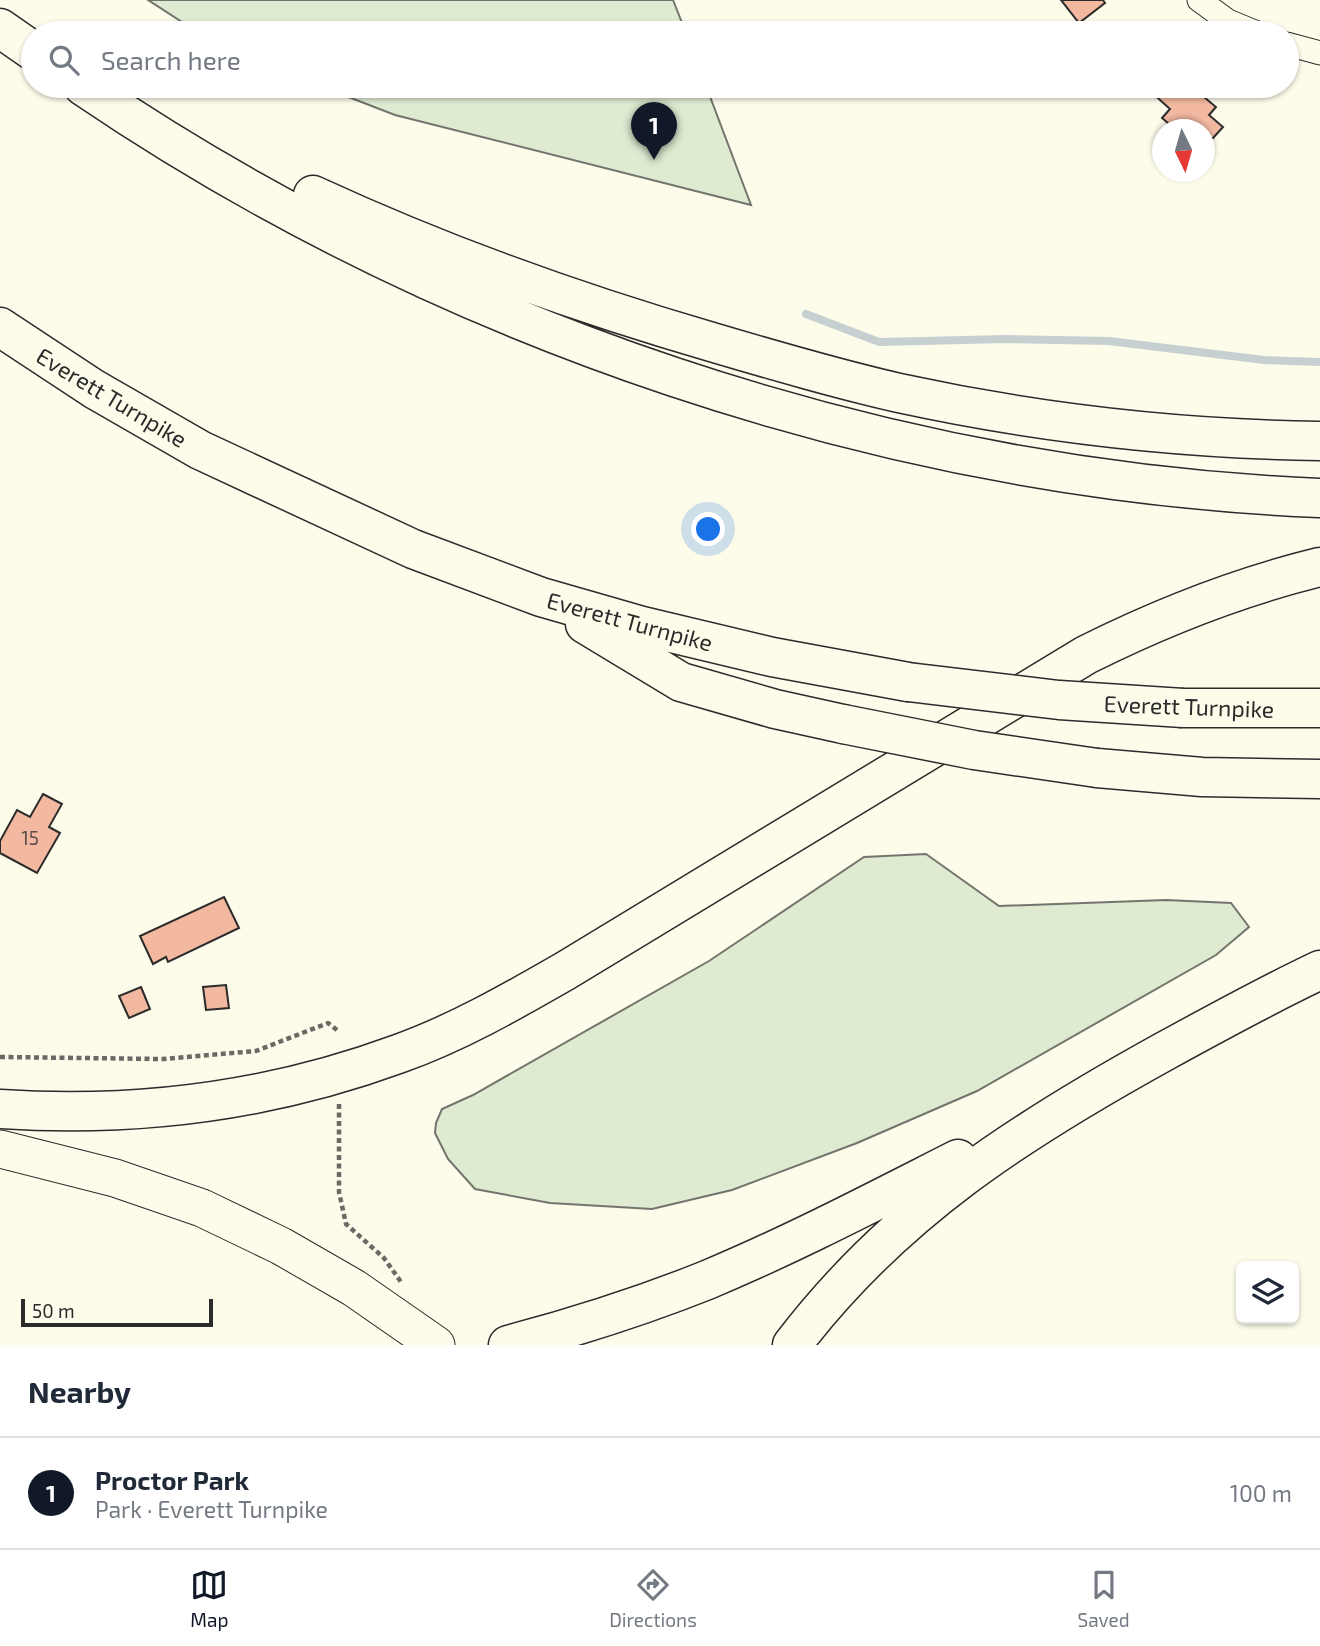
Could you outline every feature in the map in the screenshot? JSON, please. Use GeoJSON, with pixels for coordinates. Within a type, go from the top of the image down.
{"type":"FeatureCollection","features":[{"type":"Feature","properties":{"kind":"highway"},"geometry":{"type":"LineString","coordinates":[[0,28],[21,43]]}},
{"type":"Feature","properties":{"kind":"highway"},"geometry":{"type":"LineString","coordinates":[[101,98],[228,176],[394,263],[521,319],[650,368],[828,422],[976,456],[1149,483],[1320,498]]}},
{"type":"Feature","properties":{"kind":"highway"},"geometry":{"type":"LineString","coordinates":[[119,98],[238,159],[407,236],[531,285],[705,340],[845,380],[967,407],[1167,433],[1320,442]]}},
{"type":"Feature","properties":{"kind":"highway","name":"Everett Turnpike"},"geometry":{"type":"LineString","coordinates":[[0,327],[94,389],[200,450],[413,549],[541,597],[642,626],[760,654],[908,682],[1059,700],[1183,708],[1320,708]]}},
{"type":"Feature","properties":{"kind":"highway"},"geometry":{"type":"LineString","coordinates":[[0,1109],[120,1112],[194,1105],[289,1087],[357,1069],[400,1054],[470,1023],[534,989],[1086,655],[1134,630],[1219,596],[1320,567]]}},
{"type":"Feature","properties":{"kind":"highway"},"geometry":{"type":"LineString","coordinates":[[541,597],[681,682],[775,709],[987,752],[1097,768],[1202,777],[1320,779]]}},
{"type":"Feature","properties":{"kind":"highway"},"geometry":{"type":"LineString","coordinates":[[509,1345],[630,1309],[757,1258],[1078,1099],[1320,970]]}},
{"type":"Feature","properties":{"kind":"highway"},"geometry":{"type":"LineString","coordinates":[[792,1345],[856,1269],[912,1217],[991,1155],[1078,1099]]}},
{"type":"Feature","properties":{"kind":"main road"},"geometry":{"type":"LineString","coordinates":[[0,1149],[115,1178],[211,1212],[281,1246],[354,1288],[432,1342]]}},
{"type":"Feature","properties":{"kind":"street"},"geometry":{"type":"LineString","coordinates":[[1199,0],[1228,21]]}},
{"type":"Feature","properties":{"kind":"street"},"geometry":{"type":"LineString","coordinates":[[1299,47],[1320,53]]}},
{"type":"Feature","properties":{"kind":"path"},"geometry":{"type":"LineString","coordinates":[[0,1057],[163,1059],[256,1051],[328,1023],[337,1030]]}},
{"type":"Feature","properties":{"kind":"path"},"geometry":{"type":"LineString","coordinates":[[339,1104],[339,1192],[346,1224],[384,1258],[404,1285]]}},
{"type":"Feature","properties":{"kind":"green space"},"geometry":{"type":"Polygon","coordinates":[[[148,0],[673,0],[681,21],[180,21],[148,0]]]}},
{"type":"Feature","properties":{"kind":"green space"},"geometry":{"type":"Polygon","coordinates":[[[351,98],[711,98],[751,205],[395,115],[351,98]]]}},
{"type":"Feature","properties":{"kind":"green space"},"geometry":{"type":"Polygon","coordinates":[[[926,854],[999,906],[1166,900],[1231,903],[1249,927],[1216,955],[977,1091],[857,1143],[732,1190],[652,1209],[550,1203],[475,1189],[448,1159],[435,1133],[442,1109],[473,1095],[709,961],[864,857],[926,854]]]}},
{"type":"Feature","properties":{"kind":"building"},"geometry":{"type":"Polygon","coordinates":[[[1061,0],[1103,0],[1105,3],[1082,21],[1077,21],[1061,0]]]}},
{"type":"Feature","properties":{"kind":"building"},"geometry":{"type":"Polygon","coordinates":[[[1158,98],[1205,98],[1216,107],[1209,115],[1214,119],[1162,118],[1170,109],[1158,98]]]}},
{"type":"Feature","properties":{"kind":"building"},"geometry":{"type":"Polygon","coordinates":[[[1215,120],[1223,127],[1215,136],[1215,120]]]}},
{"type":"Feature","properties":{"kind":"building"},"geometry":{"type":"Polygon","coordinates":[[[43,794],[62,804],[49,827],[60,833],[37,873],[0,853],[0,841],[17,810],[30,817],[43,794]]]}},
{"type":"Feature","properties":{"kind":"building"},"geometry":{"type":"Polygon","coordinates":[[[224,897],[239,928],[168,962],[166,957],[153,964],[140,936],[224,897]]]}},
{"type":"Feature","properties":{"kind":"building"},"geometry":{"type":"Polygon","coordinates":[[[226,985],[229,1008],[206,1010],[203,987],[226,985]]]}},
{"type":"Feature","properties":{"kind":"building"},"geometry":{"type":"Polygon","coordinates":[[[141,987],[150,1009],[129,1018],[119,996],[141,987]]]}},
{"type":"Feature","properties":{"kind":"waterway"},"geometry":{"type":"LineString","coordinates":[[806,314],[879,342],[1006,339],[1109,341],[1264,360],[1320,362]]}},
{"type":"Feature","properties":{"kind":"place","name":"Proctor Park"},"geometry":{"type":"Point","coordinates":[654,160]}}]}
